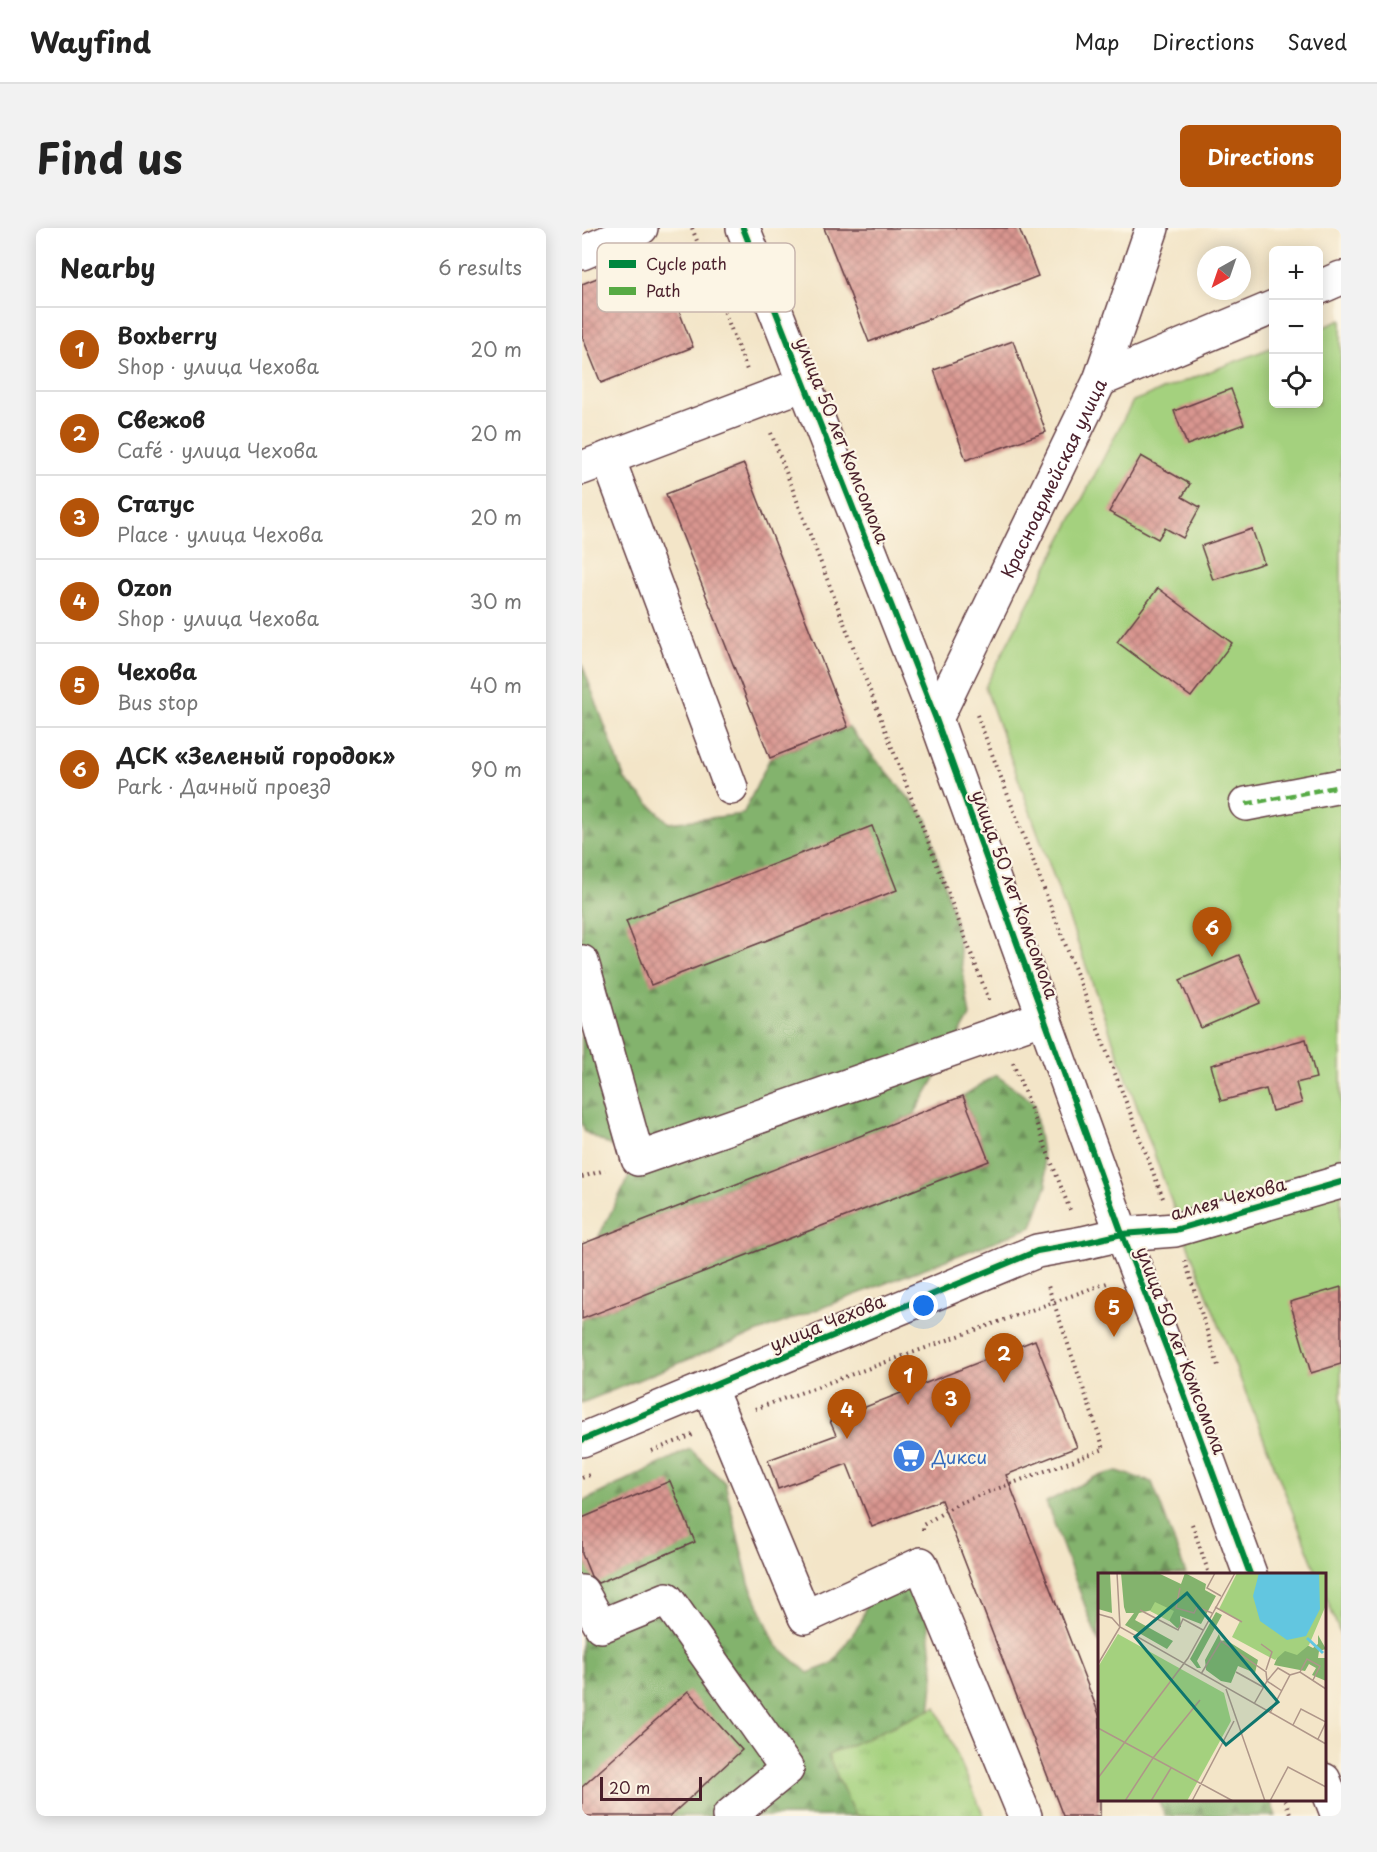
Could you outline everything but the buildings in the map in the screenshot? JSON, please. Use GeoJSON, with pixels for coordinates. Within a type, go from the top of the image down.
{"type":"FeatureCollection","features":[{"type":"Feature","properties":{"kind":"street"},"geometry":{"type":"LineString","coordinates":[[606,243],[641,228]]}},
{"type":"Feature","properties":{"kind":"street","name":"улица 50 лет Комсомола"},"geometry":{"type":"LineString","coordinates":[[743,228],[749,243]]}},
{"type":"Feature","properties":{"kind":"street","name":"Красноармейская улица"},"geometry":{"type":"LineString","coordinates":[[936,718],[1100,380],[1152,228]]}},
{"type":"Feature","properties":{"kind":"street"},"geometry":{"type":"LineString","coordinates":[[582,253],[597,247]]}},
{"type":"Feature","properties":{"kind":"street"},"geometry":{"type":"LineString","coordinates":[[1323,286],[1341,278]]}},
{"type":"Feature","properties":{"kind":"street"},"geometry":{"type":"LineString","coordinates":[[1100,380],[1269,309]]}},
{"type":"Feature","properties":{"kind":"street","name":"улица 50 лет Комсомола"},"geometry":{"type":"LineString","coordinates":[[776,312],[936,718],[1122,1234],[1178,1378],[1249,1573]]}},
{"type":"Feature","properties":{"kind":"street"},"geometry":{"type":"LineString","coordinates":[[731,788],[595,463],[804,384]]}},
{"type":"Feature","properties":{"kind":"street"},"geometry":{"type":"LineString","coordinates":[[1246,804],[1341,786]]}},
{"type":"Feature","properties":{"kind":"street"},"geometry":{"type":"LineString","coordinates":[[582,962],[638,1160],[1044,1017]]}},
{"type":"Feature","properties":{"kind":"street","name":"аллея Чехова"},"geometry":{"type":"LineString","coordinates":[[1122,1234],[1175,1230],[1341,1182]]}},
{"type":"Feature","properties":{"kind":"street","name":"улица Чехова"},"geometry":{"type":"LineString","coordinates":[[582,1440],[1037,1251],[1122,1234]]}},
{"type":"Feature","properties":{"kind":"street"},"geometry":{"type":"LineString","coordinates":[[709,1387],[805,1617],[921,1564],[1025,1816]]}},
{"type":"Feature","properties":{"kind":"street"},"geometry":{"type":"LineString","coordinates":[[582,1592],[592,1633],[667,1599],[787,1769],[729,1816]]}},
{"type":"Feature","properties":{"kind":"street"},"geometry":{"type":"LineString","coordinates":[[1326,1785],[1338,1816]]}},
{"type":"Feature","properties":{"kind":"path"},"geometry":{"type":"LineString","coordinates":[[692,228],[698,243]]}},
{"type":"Feature","properties":{"kind":"path"},"geometry":{"type":"LineString","coordinates":[[724,312],[1083,1243]]}},
{"type":"Feature","properties":{"kind":"path"},"geometry":{"type":"LineString","coordinates":[[977,713],[1175,1230],[1219,1369]]}},
{"type":"Feature","properties":{"kind":"path"},"geometry":{"type":"LineString","coordinates":[[921,1564],[923,1525],[959,1503],[1104,1449],[1037,1251]]}},
{"type":"Feature","properties":{"kind":"path"},"geometry":{"type":"LineString","coordinates":[[647,1453],[724,1423],[765,1404],[1111,1282]]}},
{"type":"Feature","properties":{"kind":"path"},"geometry":{"type":"LineString","coordinates":[[582,1478],[593,1474]]}},
{"type":"Feature","properties":{"kind":"path"},"geometry":{"type":"LineString","coordinates":[[1191,1519],[1208,1573]]}},
{"type":"Feature","properties":{"kind":"path"},"geometry":{"type":"LineString","coordinates":[[1285,1801],[1291,1816]]}},
{"type":"Feature","properties":{"kind":"green space"},"geometry":{"type":"Polygon","coordinates":[[[1341,320],[1341,1636],[1326,1597],[1326,1573],[1317,1573],[1181,1228],[985,687],[1133,401],[1269,349],[1269,408],[1323,408],[1323,327],[1341,320]]]}},
{"type":"Feature","properties":{"kind":"green space"},"geometry":{"type":"Polygon","coordinates":[[[582,664],[625,780],[669,823],[743,814],[770,758],[848,727],[927,819],[955,922],[970,1016],[914,1115],[598,1238],[637,1160],[585,1132],[582,1122],[582,664]]]}},
{"type":"Feature","properties":{"kind":"green space"},"geometry":{"type":"Polygon","coordinates":[[[996,1075],[1034,1103],[1047,1185],[1032,1227],[709,1351],[582,1403],[582,1319],[989,1161],[963,1096],[996,1075]]]}},
{"type":"Feature","properties":{"kind":"green space"},"geometry":{"type":"Polygon","coordinates":[[[690,1449],[725,1483],[749,1583],[776,1645],[808,1673],[832,1664],[861,1622],[876,1565],[924,1586],[934,1674],[919,1816],[582,1816],[582,1502],[690,1449]]]}},
{"type":"Feature","properties":{"kind":"green space"},"geometry":{"type":"Polygon","coordinates":[[[1117,1471],[1152,1482],[1186,1573],[1098,1573],[1098,1640],[1046,1502],[1095,1477],[1117,1471]]]}},
{"type":"Feature","properties":{"kind":"green space"},"geometry":{"type":"Polygon","coordinates":[[[936,1707],[984,1816],[855,1816],[828,1755],[936,1707]]]}},
{"type":"Feature","properties":{"kind":"green space"},"geometry":{"type":"Polygon","coordinates":[[[1158,1801],[1270,1801],[1276,1816],[1165,1816],[1158,1801]]]}},
{"type":"Feature","properties":{"kind":"marked path"},"geometry":{"type":"LineString","coordinates":[[1246,804],[1341,786]]}},
{"type":"Feature","properties":{"kind":"cycle path"},"geometry":{"type":"LineString","coordinates":[[743,228],[749,243]]}},
{"type":"Feature","properties":{"kind":"cycle path"},"geometry":{"type":"LineString","coordinates":[[776,312],[936,719],[1122,1234],[1250,1573]]}},
{"type":"Feature","properties":{"kind":"cycle path"},"geometry":{"type":"LineString","coordinates":[[582,1440],[1037,1251],[1122,1234],[1175,1230],[1341,1182]]}},
{"type":"Feature","properties":{"kind":"place","name":"ДСК «Зеленый городок»"},"geometry":{"type":"Point","coordinates":[1212,957]}},
{"type":"Feature","properties":{"kind":"place","name":"Чехова"},"geometry":{"type":"Point","coordinates":[1114,1337]}},
{"type":"Feature","properties":{"kind":"place","name":"Свежов"},"geometry":{"type":"Point","coordinates":[1004,1383]}},
{"type":"Feature","properties":{"kind":"place","name":"Boxberry"},"geometry":{"type":"Point","coordinates":[908,1405]}},
{"type":"Feature","properties":{"kind":"place","name":"Статус"},"geometry":{"type":"Point","coordinates":[951,1428]}},
{"type":"Feature","properties":{"kind":"place","name":"Ozon"},"geometry":{"type":"Point","coordinates":[847,1439]}},
{"type":"Feature","properties":{"kind":"place","name":"Дикси"},"geometry":{"type":"Point","coordinates":[909,1456]}}]}
